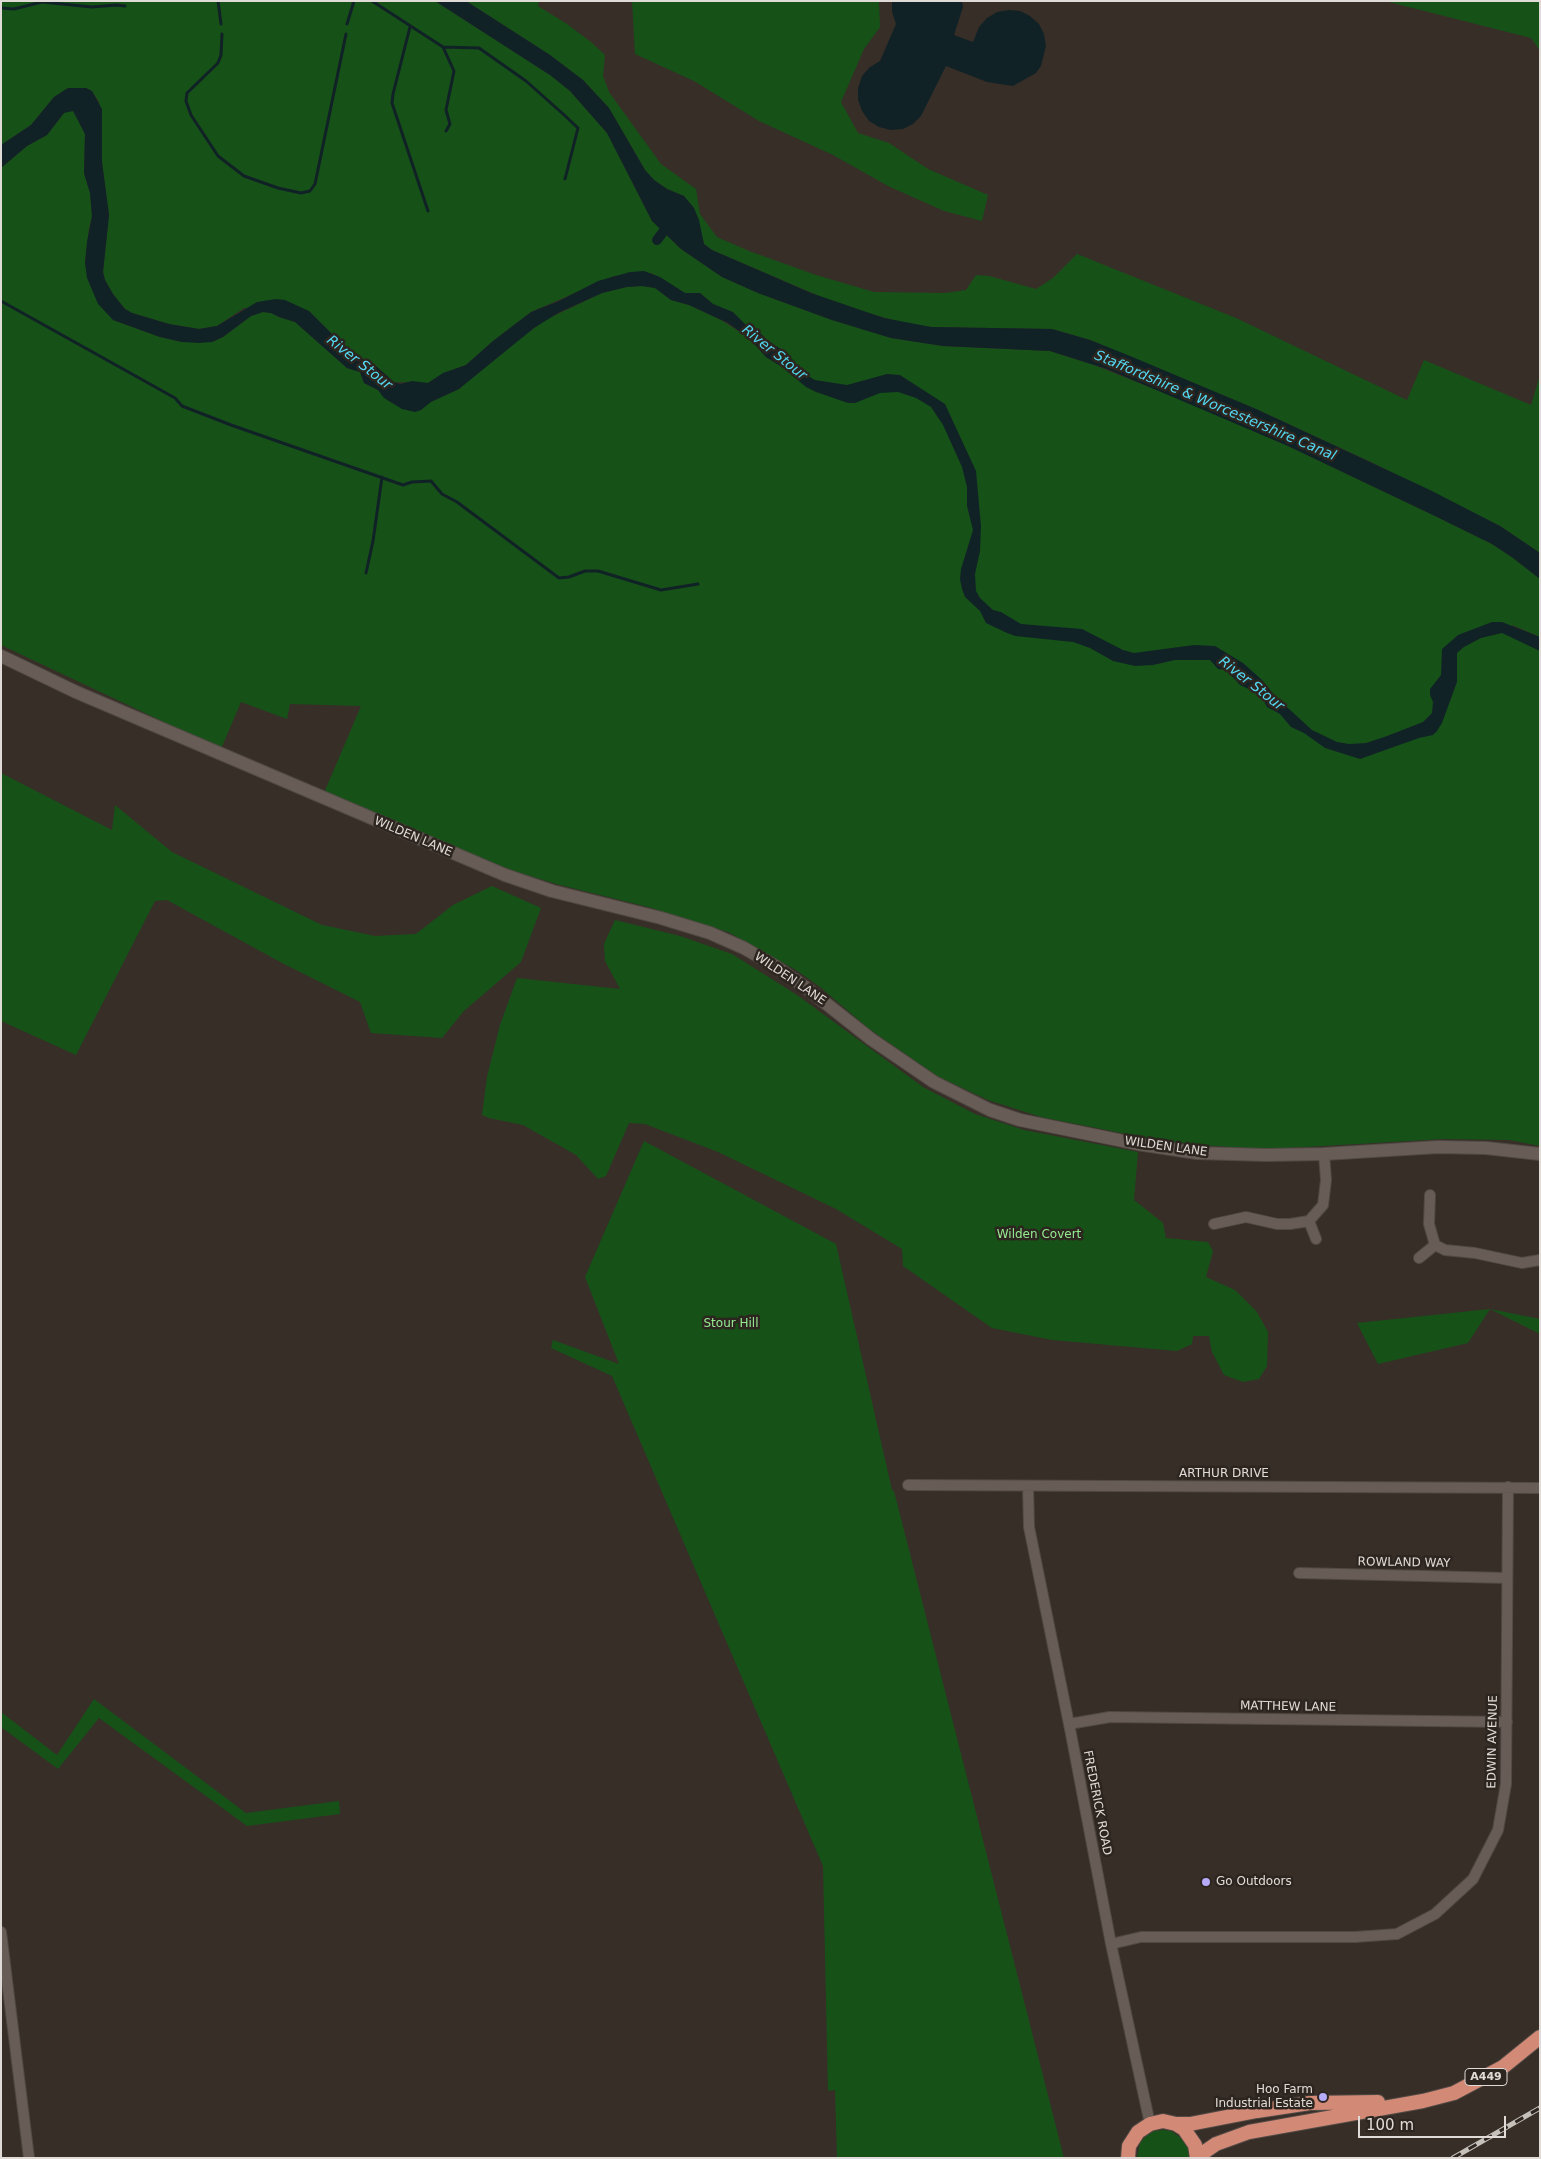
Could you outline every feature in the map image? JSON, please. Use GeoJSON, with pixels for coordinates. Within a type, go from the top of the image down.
{"type":"FeatureCollection","features":[{"type":"Feature","properties":{"kind":"highway","name":"A449"},"geometry":{"type":"LineString","coordinates":[[1197,2157],[1216,2144],[1249,2132],[1423,2101],[1454,2093],[1486,2077],[1515,2058],[1540,2038]]}},
{"type":"Feature","properties":{"kind":"highway","name":"A449"},"geometry":{"type":"LineString","coordinates":[[1150,2124],[1163,2121],[1176,2124],[1190,2124],[1310,2103],[1423,2101]]}},
{"type":"Feature","properties":{"kind":"highway"},"geometry":{"type":"LineString","coordinates":[[1116,2158],[1129,2152],[1138,2132],[1150,2124]]}},
{"type":"Feature","properties":{"kind":"highway","name":"A449"},"geometry":{"type":"LineString","coordinates":[[1176,2124],[1191,2136],[1197,2151],[1197,2157]]}},
{"type":"Feature","properties":{"kind":"street","name":"WILDEN LANE"},"geometry":{"type":"LineString","coordinates":[[1,656],[76,692],[505,875],[552,891],[662,918],[710,933],[744,948],[802,985],[909,1066],[954,1094],[990,1110],[1049,1127],[1174,1150],[1248,1155],[1324,1154],[1447,1147],[1486,1148],[1540,1154]]}},
{"type":"Feature","properties":{"kind":"street"},"geometry":{"type":"LineString","coordinates":[[1214,1224],[1246,1217],[1277,1224],[1309,1221],[1323,1205],[1326,1180],[1324,1154]]}},
{"type":"Feature","properties":{"kind":"street"},"geometry":{"type":"LineString","coordinates":[[1430,1195],[1429,1224],[1436,1245],[1445,1250],[1476,1253],[1522,1263],[1540,1260]]}},
{"type":"Feature","properties":{"kind":"street"},"geometry":{"type":"LineString","coordinates":[[1309,1221],[1316,1239]]}},
{"type":"Feature","properties":{"kind":"street"},"geometry":{"type":"LineString","coordinates":[[1419,1258],[1436,1245]]}},
{"type":"Feature","properties":{"kind":"street","name":"ARTHUR DRIVE"},"geometry":{"type":"LineString","coordinates":[[908,1485],[1540,1488]]}},
{"type":"Feature","properties":{"kind":"street","name":"FREDERICK ROAD"},"geometry":{"type":"LineString","coordinates":[[1028,1486],[1029,1527],[1070,1724],[1111,1944],[1150,2124]]}},
{"type":"Feature","properties":{"kind":"street","name":"EDWIN AVENUE"},"geometry":{"type":"LineString","coordinates":[[1111,1944],[1141,1937],[1355,1937],[1397,1934],[1435,1914],[1473,1879],[1498,1830],[1506,1784],[1508,1487]]}},
{"type":"Feature","properties":{"kind":"street","name":"ROWLAND WAY"},"geometry":{"type":"LineString","coordinates":[[1300,1573],[1508,1578]]}},
{"type":"Feature","properties":{"kind":"street","name":"MATTHEW LANE"},"geometry":{"type":"LineString","coordinates":[[1070,1724],[1110,1717],[1507,1722]]}},
{"type":"Feature","properties":{"kind":"street"},"geometry":{"type":"LineString","coordinates":[[1,1932],[29,2158]]}},
{"type":"Feature","properties":{"kind":"green space"},"geometry":{"type":"Polygon","coordinates":[[[1,1],[435,1],[550,75],[570,91],[607,133],[652,221],[681,249],[722,277],[758,293],[832,320],[891,338],[943,346],[1050,351],[1094,365],[1194,405],[1288,446],[1492,544],[1513,558],[1540,579],[1540,637],[1512,625],[1513,637],[1540,651],[1540,1146],[1509,1140],[1443,1139],[1288,1148],[1201,1145],[1152,1139],[1041,1117],[988,1100],[937,1076],[868,1028],[820,987],[796,970],[728,932],[648,907],[556,884],[508,869],[324,793],[361,706],[290,704],[287,719],[241,702],[221,749],[1,645],[1,168],[27,146],[47,135],[64,113],[69,110],[73,111],[85,134],[84,173],[90,193],[92,216],[85,263],[113,320],[160,337],[182,342],[212,342],[223,337],[251,316],[263,312],[271,313],[295,322],[347,368],[360,372],[364,383],[378,390],[389,401],[421,410],[430,402],[459,389],[505,350],[545,320],[602,293],[626,287],[642,286],[655,288],[671,300],[689,305],[721,320],[749,338],[766,357],[777,364],[780,349],[758,331],[748,327],[733,313],[713,304],[700,293],[685,293],[651,273],[614,276],[531,312],[493,341],[466,365],[444,373],[428,383],[394,382],[377,367],[348,350],[309,311],[244,308],[217,326],[199,329],[169,324],[132,313],[125,309],[113,294],[103,272],[109,215],[102,162],[99,102],[92,91],[86,88],[68,88],[54,97],[31,125],[1,145],[1,1]]]}},
{"type":"Feature","properties":{"kind":"green space"},"geometry":{"type":"Polygon","coordinates":[[[466,1],[539,1],[538,6],[567,24],[605,55],[603,76],[609,92],[661,164],[696,189],[700,214],[717,237],[749,251],[816,275],[874,292],[945,293],[966,290],[976,275],[989,276],[1036,289],[1053,278],[1077,254],[1236,318],[1407,400],[1424,360],[1531,405],[1540,375],[1540,553],[1500,526],[1371,462],[1256,409],[1090,340],[1052,329],[931,327],[900,322],[840,305],[712,250],[704,244],[694,208],[684,196],[667,189],[654,180],[645,170],[609,108],[583,80],[550,55],[466,1]]]}},
{"type":"Feature","properties":{"kind":"green space"},"geometry":{"type":"Polygon","coordinates":[[[632,1],[879,1],[880,27],[864,49],[841,102],[858,133],[889,143],[928,169],[988,195],[982,221],[944,211],[888,186],[833,155],[759,121],[694,81],[635,54],[632,1]]]}},
{"type":"Feature","properties":{"kind":"green space"},"geometry":{"type":"Polygon","coordinates":[[[1385,1],[1540,1],[1540,51],[1531,38],[1385,1]]]}},
{"type":"Feature","properties":{"kind":"green space"},"geometry":{"type":"Polygon","coordinates":[[[1,773],[112,830],[115,805],[172,852],[322,925],[375,936],[416,934],[453,905],[492,886],[541,908],[521,962],[464,1011],[442,1038],[371,1033],[360,1002],[282,963],[167,900],[155,901],[76,1055],[1,1021],[1,773]]]}},
{"type":"Feature","properties":{"kind":"green space","name":"Wilden Covert"},"geometry":{"type":"Polygon","coordinates":[[[615,920],[680,936],[732,954],[797,995],[923,1087],[975,1114],[1024,1130],[1138,1152],[1134,1200],[1163,1223],[1166,1238],[1208,1242],[1213,1251],[1206,1277],[1235,1290],[1257,1312],[1268,1332],[1267,1366],[1259,1379],[1243,1382],[1224,1375],[1212,1352],[1209,1336],[1193,1336],[1192,1344],[1177,1351],[1052,1340],[992,1328],[903,1266],[902,1249],[836,1209],[718,1152],[645,1124],[629,1123],[606,1176],[598,1179],[576,1155],[523,1125],[482,1115],[487,1077],[500,1025],[517,978],[620,989],[605,961],[604,944],[615,920]]]}},
{"type":"Feature","properties":{"kind":"green space","name":"Stour Hill"},"geometry":{"type":"Polygon","coordinates":[[[644,1141],[836,1244],[892,1490],[894,1491],[1064,2158],[837,2158],[835,2090],[828,2091],[823,1866],[612,1376],[551,1348],[553,1340],[619,1364],[585,1277],[644,1141]]]}},
{"type":"Feature","properties":{"kind":"green space"},"geometry":{"type":"Polygon","coordinates":[[[1490,1309],[1540,1319],[1540,1334],[1490,1309]]]}},
{"type":"Feature","properties":{"kind":"green space"},"geometry":{"type":"Polygon","coordinates":[[[1490,1309],[1468,1343],[1378,1364],[1357,1323],[1490,1309]]]}},
{"type":"Feature","properties":{"kind":"green space"},"geometry":{"type":"Polygon","coordinates":[[[94,1699],[246,1813],[339,1801],[340,1814],[247,1826],[99,1718],[58,1769],[1,1727],[1,1712],[57,1755],[94,1699]]]}},
{"type":"Feature","properties":{"kind":"green space"},"geometry":{"type":"Polygon","coordinates":[[[1154,2131],[1171,2131],[1184,2140],[1188,2148],[1189,2158],[1137,2158],[1140,2143],[1146,2136],[1154,2131]]]}},
{"type":"Feature","properties":{"kind":"water","name":"Staffordshire & Worcestershire Canal"},"geometry":{"type":"Polygon","coordinates":[[[435,1],[466,1],[550,55],[583,80],[609,108],[645,170],[654,180],[667,189],[684,196],[694,208],[699,220],[704,244],[712,250],[811,293],[884,318],[931,327],[1052,329],[1090,340],[1256,409],[1430,490],[1500,526],[1540,553],[1540,579],[1492,544],[1435,516],[1288,446],[1107,369],[1050,351],[943,346],[891,338],[832,320],[758,293],[722,277],[681,249],[652,221],[607,133],[570,91],[550,75],[435,1]]]}},
{"type":"Feature","properties":{"kind":"water"},"geometry":{"type":"Polygon","coordinates":[[[892,1],[962,1],[963,7],[954,35],[973,42],[979,27],[987,18],[997,12],[1020,11],[1030,16],[1039,24],[1044,34],[1046,46],[1041,66],[1036,73],[1013,86],[987,82],[946,66],[921,116],[913,124],[903,129],[891,130],[879,127],[869,121],[862,111],[858,100],[858,88],[862,76],[870,67],[880,61],[896,24],[892,12],[892,1]]]}},
{"type":"Feature","properties":{"kind":"water","name":"River Stour"},"geometry":{"type":"Polygon","coordinates":[[[68,88],[86,88],[92,91],[102,109],[102,162],[109,215],[103,272],[113,294],[125,309],[132,313],[169,324],[199,329],[217,326],[257,302],[276,299],[285,300],[309,311],[348,350],[377,367],[394,382],[400,384],[412,381],[428,383],[443,373],[466,365],[493,341],[531,312],[559,301],[598,281],[630,272],[644,271],[660,277],[685,293],[700,293],[713,304],[733,312],[748,327],[758,331],[767,340],[785,352],[793,360],[798,370],[815,380],[847,385],[887,374],[900,375],[945,404],[976,471],[981,526],[980,551],[975,574],[976,591],[980,598],[993,610],[1001,612],[1021,624],[1082,629],[1123,650],[1134,653],[1194,645],[1215,646],[1243,663],[1312,730],[1337,742],[1349,744],[1366,743],[1387,736],[1423,722],[1432,713],[1433,702],[1430,689],[1441,675],[1442,649],[1458,635],[1492,622],[1502,622],[1540,637],[1540,651],[1502,633],[1481,638],[1464,647],[1457,653],[1457,682],[1442,723],[1437,731],[1433,735],[1419,738],[1360,759],[1325,748],[1304,733],[1291,727],[1280,714],[1267,707],[1263,699],[1255,692],[1240,685],[1229,673],[1218,669],[1210,660],[1175,660],[1153,665],[1135,666],[1113,661],[1090,648],[1073,642],[1015,636],[1007,633],[986,623],[980,611],[965,597],[962,589],[961,569],[973,530],[967,506],[967,487],[962,467],[943,425],[931,407],[916,398],[898,392],[880,393],[855,403],[848,403],[816,392],[806,387],[782,367],[766,357],[749,338],[728,323],[689,305],[671,300],[655,288],[642,286],[627,287],[602,293],[558,313],[534,328],[459,389],[415,412],[402,409],[384,398],[378,390],[364,383],[360,372],[347,368],[295,322],[271,313],[263,312],[251,316],[223,337],[212,342],[199,343],[182,342],[160,337],[113,320],[98,304],[87,278],[85,263],[92,216],[90,193],[84,173],[85,134],[73,111],[64,113],[47,135],[27,146],[1,168],[1,145],[31,125],[54,97],[68,88]]]}},
{"type":"Feature","properties":{"kind":"waterway"},"geometry":{"type":"LineString","coordinates":[[218,1],[221,24]]}},
{"type":"Feature","properties":{"kind":"waterway"},"geometry":{"type":"LineString","coordinates":[[347,24],[354,1]]}},
{"type":"Feature","properties":{"kind":"waterway"},"geometry":{"type":"LineString","coordinates":[[372,1],[443,47],[479,48],[526,81],[562,113],[578,128],[565,179]]}},
{"type":"Feature","properties":{"kind":"waterway"},"geometry":{"type":"LineString","coordinates":[[1,8],[14,9],[42,2],[92,7],[125,6]]}},
{"type":"Feature","properties":{"kind":"waterway"},"geometry":{"type":"LineString","coordinates":[[410,27],[392,103],[428,211]]}},
{"type":"Feature","properties":{"kind":"waterway"},"geometry":{"type":"LineString","coordinates":[[222,34],[221,55],[218,63],[187,93],[186,101],[191,115],[218,156],[244,176],[278,188],[301,193],[310,191],[315,184],[346,34]]}},
{"type":"Feature","properties":{"kind":"waterway"},"geometry":{"type":"LineString","coordinates":[[443,47],[454,71],[446,110],[450,124],[446,131]]}},
{"type":"Feature","properties":{"kind":"waterway"},"geometry":{"type":"LineString","coordinates":[[657,240],[670,223]]}},
{"type":"Feature","properties":{"kind":"waterway"},"geometry":{"type":"LineString","coordinates":[[1,301],[175,398],[182,406],[403,485],[412,482],[431,481],[442,494],[457,502],[559,578],[569,577],[585,571],[598,571],[661,590],[698,584]]}},
{"type":"Feature","properties":{"kind":"waterway"},"geometry":{"type":"LineString","coordinates":[[366,573],[373,541],[382,477]]}},
{"type":"Feature","properties":{"kind":"railway"},"geometry":{"type":"LineString","coordinates":[[1453,2158],[1540,2108]]}},
{"type":"Feature","properties":{"kind":"place","name":"Go Outdoors"},"geometry":{"type":"Point","coordinates":[1206,1882]}},
{"type":"Feature","properties":{"kind":"place","name":"Hoo Farm Industrial Estate"},"geometry":{"type":"Point","coordinates":[1323,2097]}}]}
